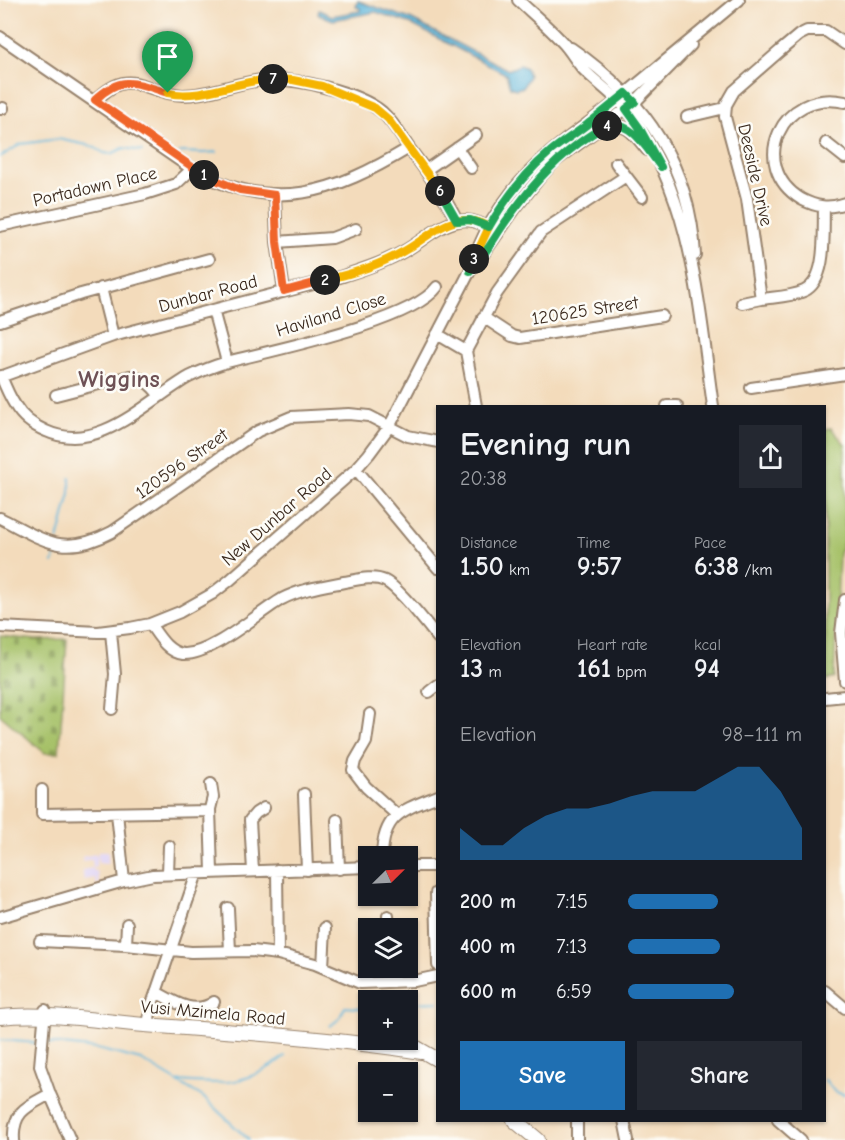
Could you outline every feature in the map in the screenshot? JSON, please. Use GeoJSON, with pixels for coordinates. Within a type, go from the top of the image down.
{"type":"FeatureCollection","features":[{"type":"Feature","properties":{"kind":"main road","name":"Vusi Mzimela Road"},"geometry":{"type":"LineString","coordinates":[[0,1010],[358,1037]]}},
{"type":"Feature","properties":{"kind":"main road","name":"Vusi Mzimela Road"},"geometry":{"type":"LineString","coordinates":[[0,1017],[45,1013]]}},
{"type":"Feature","properties":{"kind":"main road","name":"Vusi Mzimela Road"},"geometry":{"type":"LineString","coordinates":[[148,1021],[376,1044],[422,1052]]}},
{"type":"Feature","properties":{"kind":"main road","name":"Vusi Mzimela Road"},"geometry":{"type":"LineString","coordinates":[[418,1050],[436,1059]]}},
{"type":"Feature","properties":{"kind":"main road"},"geometry":{"type":"LineString","coordinates":[[516,1122],[538,1140]]}},
{"type":"Feature","properties":{"kind":"street"},"geometry":{"type":"LineString","coordinates":[[518,0],[563,43],[582,68],[622,97],[664,144],[684,189],[693,226],[698,296],[713,405]]}},
{"type":"Feature","properties":{"kind":"street"},"geometry":{"type":"LineString","coordinates":[[494,230],[506,200],[540,162],[738,0]]}},
{"type":"Feature","properties":{"kind":"street"},"geometry":{"type":"LineString","coordinates":[[494,230],[555,161],[630,105],[715,20]]}},
{"type":"Feature","properties":{"kind":"street","name":"Deeside Drive"},"geometry":{"type":"LineString","coordinates":[[762,299],[747,199],[725,123],[725,108],[734,91],[799,35],[814,30],[826,31],[845,44]]}},
{"type":"Feature","properties":{"kind":"street"},"geometry":{"type":"LineString","coordinates":[[0,37],[95,100],[192,169],[225,186],[275,195],[305,192],[337,184],[409,148]]}},
{"type":"Feature","properties":{"kind":"street"},"geometry":{"type":"LineString","coordinates":[[95,100],[112,87],[126,82],[182,95],[253,81],[293,80],[330,89],[375,108],[388,119],[426,170],[457,221],[470,220],[494,230]]}},
{"type":"Feature","properties":{"kind":"street"},"geometry":{"type":"LineString","coordinates":[[845,102],[817,101],[806,105],[788,117],[775,143],[776,166],[783,182],[798,197],[811,204],[824,207],[845,203]]}},
{"type":"Feature","properties":{"kind":"street"},"geometry":{"type":"LineString","coordinates":[[630,105],[675,198],[684,227],[698,296]]}},
{"type":"Feature","properties":{"kind":"street"},"geometry":{"type":"LineString","coordinates":[[687,117],[725,108]]}},
{"type":"Feature","properties":{"kind":"street"},"geometry":{"type":"LineString","coordinates":[[598,129],[616,125],[628,128],[661,167]]}},
{"type":"Feature","properties":{"kind":"street"},"geometry":{"type":"LineString","coordinates":[[426,170],[476,135]]}},
{"type":"Feature","properties":{"kind":"street"},"geometry":{"type":"LineString","coordinates":[[826,143],[845,158]]}},
{"type":"Feature","properties":{"kind":"street"},"geometry":{"type":"LineString","coordinates":[[457,148],[471,168]]}},
{"type":"Feature","properties":{"kind":"street"},"geometry":{"type":"LineString","coordinates":[[616,163],[642,197]]}},
{"type":"Feature","properties":{"kind":"street","name":"Portadown Place"},"geometry":{"type":"LineString","coordinates":[[0,226],[145,194],[176,184],[192,169]]}},
{"type":"Feature","properties":{"kind":"street"},"geometry":{"type":"LineString","coordinates":[[476,405],[466,351],[483,317],[512,269],[541,232],[626,176]]}},
{"type":"Feature","properties":{"kind":"street"},"geometry":{"type":"LineString","coordinates":[[275,195],[277,242],[284,291]]}},
{"type":"Feature","properties":{"kind":"street"},"geometry":{"type":"LineString","coordinates":[[742,303],[794,295],[805,291],[817,279],[821,263],[824,207]]}},
{"type":"Feature","properties":{"kind":"street","name":"Dunbar Road"},"geometry":{"type":"LineString","coordinates":[[1,376],[113,336],[370,267],[404,252],[444,226],[457,221]]}},
{"type":"Feature","properties":{"kind":"street"},"geometry":{"type":"LineString","coordinates":[[277,242],[332,238],[356,229]]}},
{"type":"Feature","properties":{"kind":"street","name":"New Dunbar Road"},"geometry":{"type":"LineString","coordinates":[[0,627],[111,632],[150,624],[180,612],[221,587],[356,469],[389,427],[470,271],[474,257],[494,230]]}},
{"type":"Feature","properties":{"kind":"street"},"geometry":{"type":"LineString","coordinates":[[0,321],[101,288],[208,259]]}},
{"type":"Feature","properties":{"kind":"street","name":"Haviland Close"},"geometry":{"type":"LineString","coordinates":[[1,376],[15,406],[25,418],[39,428],[67,438],[93,435],[122,421],[190,376],[227,362],[374,322],[426,299],[437,287]]}},
{"type":"Feature","properties":{"kind":"street"},"geometry":{"type":"LineString","coordinates":[[101,288],[113,336]]}},
{"type":"Feature","properties":{"kind":"street"},"geometry":{"type":"LineString","coordinates":[[213,310],[227,362]]}},
{"type":"Feature","properties":{"kind":"street","name":"120625 Street"},"geometry":{"type":"LineString","coordinates":[[483,317],[512,336],[520,338],[662,316]]}},
{"type":"Feature","properties":{"kind":"street"},"geometry":{"type":"LineString","coordinates":[[437,334],[466,351]]}},
{"type":"Feature","properties":{"kind":"street"},"geometry":{"type":"LineString","coordinates":[[751,388],[845,374]]}},
{"type":"Feature","properties":{"kind":"street"},"geometry":{"type":"LineString","coordinates":[[56,395],[130,376],[139,377],[159,395]]}},
{"type":"Feature","properties":{"kind":"street","name":"120596 Street"},"geometry":{"type":"LineString","coordinates":[[0,518],[48,542],[65,546],[80,545],[112,532],[252,435],[278,421],[291,417],[305,415],[369,416],[408,436],[436,442]]}},
{"type":"Feature","properties":{"kind":"street"},"geometry":{"type":"LineString","coordinates":[[356,469],[436,566]]}},
{"type":"Feature","properties":{"kind":"street"},"geometry":{"type":"LineString","coordinates":[[150,624],[170,648],[181,654],[192,653],[208,647],[296,593],[373,578],[384,580],[392,586],[436,631]]}},
{"type":"Feature","properties":{"kind":"street"},"geometry":{"type":"LineString","coordinates":[[845,600],[841,633],[845,681]]}},
{"type":"Feature","properties":{"kind":"street"},"geometry":{"type":"LineString","coordinates":[[111,632],[115,675],[112,709]]}},
{"type":"Feature","properties":{"kind":"street"},"geometry":{"type":"LineString","coordinates":[[826,698],[845,696]]}},
{"type":"Feature","properties":{"kind":"street"},"geometry":{"type":"LineString","coordinates":[[370,714],[366,742],[353,765],[357,778],[397,815]]}},
{"type":"Feature","properties":{"kind":"street"},"geometry":{"type":"LineString","coordinates":[[211,784],[213,797],[210,811],[212,872]]}},
{"type":"Feature","properties":{"kind":"street"},"geometry":{"type":"LineString","coordinates":[[42,790],[42,814]]}},
{"type":"Feature","properties":{"kind":"street"},"geometry":{"type":"LineString","coordinates":[[304,794],[307,870]]}},
{"type":"Feature","properties":{"kind":"street"},"geometry":{"type":"LineString","coordinates":[[384,846],[387,827],[397,815],[436,797]]}},
{"type":"Feature","properties":{"kind":"street"},"geometry":{"type":"LineString","coordinates":[[252,871],[250,820],[264,808]]}},
{"type":"Feature","properties":{"kind":"street"},"geometry":{"type":"LineString","coordinates":[[29,814],[210,811]]}},
{"type":"Feature","properties":{"kind":"street"},"geometry":{"type":"LineString","coordinates":[[117,813],[124,881]]}},
{"type":"Feature","properties":{"kind":"street"},"geometry":{"type":"LineString","coordinates":[[337,820],[339,869]]}},
{"type":"Feature","properties":{"kind":"street"},"geometry":{"type":"LineString","coordinates":[[168,873],[169,846]]}},
{"type":"Feature","properties":{"kind":"street"},"geometry":{"type":"LineString","coordinates":[[418,866],[436,866]]}},
{"type":"Feature","properties":{"kind":"street"},"geometry":{"type":"LineString","coordinates":[[0,917],[124,881],[168,873],[358,868]]}},
{"type":"Feature","properties":{"kind":"street"},"geometry":{"type":"LineString","coordinates":[[277,870],[278,954]]}},
{"type":"Feature","properties":{"kind":"street"},"geometry":{"type":"LineString","coordinates":[[148,1021],[197,873]]}},
{"type":"Feature","properties":{"kind":"street"},"geometry":{"type":"LineString","coordinates":[[228,908],[230,951]]}},
{"type":"Feature","properties":{"kind":"street"},"geometry":{"type":"LineString","coordinates":[[126,924],[126,945]]}},
{"type":"Feature","properties":{"kind":"street"},"geometry":{"type":"LineString","coordinates":[[323,967],[325,928]]}},
{"type":"Feature","properties":{"kind":"street"},"geometry":{"type":"LineString","coordinates":[[40,941],[126,945],[171,951],[278,954],[323,967],[360,983],[414,981],[436,976]]}},
{"type":"Feature","properties":{"kind":"street"},"geometry":{"type":"LineString","coordinates":[[393,978],[393,982]]}},
{"type":"Feature","properties":{"kind":"street"},"geometry":{"type":"LineString","coordinates":[[156,992],[183,1006],[198,1009],[214,1002]]}},
{"type":"Feature","properties":{"kind":"street"},"geometry":{"type":"LineString","coordinates":[[826,992],[845,1008]]}},
{"type":"Feature","properties":{"kind":"street"},"geometry":{"type":"LineString","coordinates":[[45,1013],[40,1058],[42,1073],[70,1140]]}},
{"type":"Feature","properties":{"kind":"street"},"geometry":{"type":"LineString","coordinates":[[14,1140],[14,1127],[20,1111],[50,1094]]}},
{"type":"Feature","properties":{"kind":"street"},"geometry":{"type":"LineString","coordinates":[[577,1122],[577,1140]]}},
{"type":"Feature","properties":{"kind":"street"},"geometry":{"type":"LineString","coordinates":[[624,1122],[628,1140]]}},
{"type":"Feature","properties":{"kind":"street"},"geometry":{"type":"LineString","coordinates":[[780,1122],[801,1140]]}},
{"type":"Feature","properties":{"kind":"shaded area"},"geometry":{"type":"Polygon","coordinates":[[[98,852],[108,852],[107,864],[98,863],[98,858],[96,867],[93,868],[92,859],[83,861],[82,857],[96,854],[97,858],[98,852]]]}},
{"type":"Feature","properties":{"kind":"shaded area"},"geometry":{"type":"Polygon","coordinates":[[[93,868],[97,871],[99,884],[96,884],[95,878],[84,880],[82,870],[93,868]]]}},
{"type":"Feature","properties":{"kind":"green space"},"geometry":{"type":"Polygon","coordinates":[[[831,428],[845,444],[845,538],[839,554],[834,678],[826,680],[826,429],[831,428]]]}},
{"type":"Feature","properties":{"kind":"green space"},"geometry":{"type":"Polygon","coordinates":[[[0,636],[36,640],[67,639],[59,753],[45,753],[0,715],[0,636]]]}},
{"type":"Feature","properties":{"kind":"water"},"geometry":{"type":"Polygon","coordinates":[[[358,1],[410,19],[508,70],[520,65],[526,68],[529,76],[523,87],[516,89],[510,87],[506,74],[409,23],[376,12],[333,20],[318,14],[319,10],[332,16],[360,11],[360,8],[356,7],[358,1]]]}},
{"type":"Feature","properties":{"kind":"waterway"},"geometry":{"type":"LineString","coordinates":[[0,157],[21,144],[58,139],[92,146],[104,153],[111,154],[124,148],[142,151]]}},
{"type":"Feature","properties":{"kind":"waterway"},"geometry":{"type":"LineString","coordinates":[[180,152],[217,152]]}},
{"type":"Feature","properties":{"kind":"waterway"},"geometry":{"type":"LineString","coordinates":[[58,540],[70,493],[70,478]]}},
{"type":"Feature","properties":{"kind":"waterway"},"geometry":{"type":"LineString","coordinates":[[53,563],[57,548]]}},
{"type":"Feature","properties":{"kind":"waterway"},"geometry":{"type":"LineString","coordinates":[[418,1003],[436,1002]]}},
{"type":"Feature","properties":{"kind":"waterway"},"geometry":{"type":"LineString","coordinates":[[330,1026],[339,1019],[345,1007],[358,1008]]}},
{"type":"Feature","properties":{"kind":"waterway"},"geometry":{"type":"LineString","coordinates":[[0,1040],[38,1043]]}},
{"type":"Feature","properties":{"kind":"waterway"},"geometry":{"type":"LineString","coordinates":[[47,1043],[97,1049],[141,1060],[203,1097],[249,1140]]}},
{"type":"Feature","properties":{"kind":"waterway"},"geometry":{"type":"LineString","coordinates":[[180,1081],[209,1083],[235,1081],[259,1073],[285,1056]]}},
{"type":"Feature","properties":{"kind":"waterway"},"geometry":{"type":"LineString","coordinates":[[826,1081],[835,1092],[845,1095]]}},
{"type":"Feature","properties":{"kind":"district","name":"Wiggins"},"geometry":{"type":"Point","coordinates":[119,379]}},
{"type":"Feature","properties":{"kind":"route"},"geometry":{"type":"LineString","coordinates":[[168,93],[126,82],[105,90],[95,100],[208,178],[240,190],[275,195],[277,242],[284,291],[370,267],[404,252],[444,226],[457,221],[470,220],[489,227],[474,257],[470,271],[514,210],[555,161],[598,129],[610,125],[622,126],[633,132],[661,167],[646,138],[626,109],[635,102],[626,93],[550,152],[506,200],[489,227],[480,223],[470,220],[457,221],[426,170],[388,119],[366,103],[322,86],[281,79],[253,81],[182,95],[168,93]]}}]}
